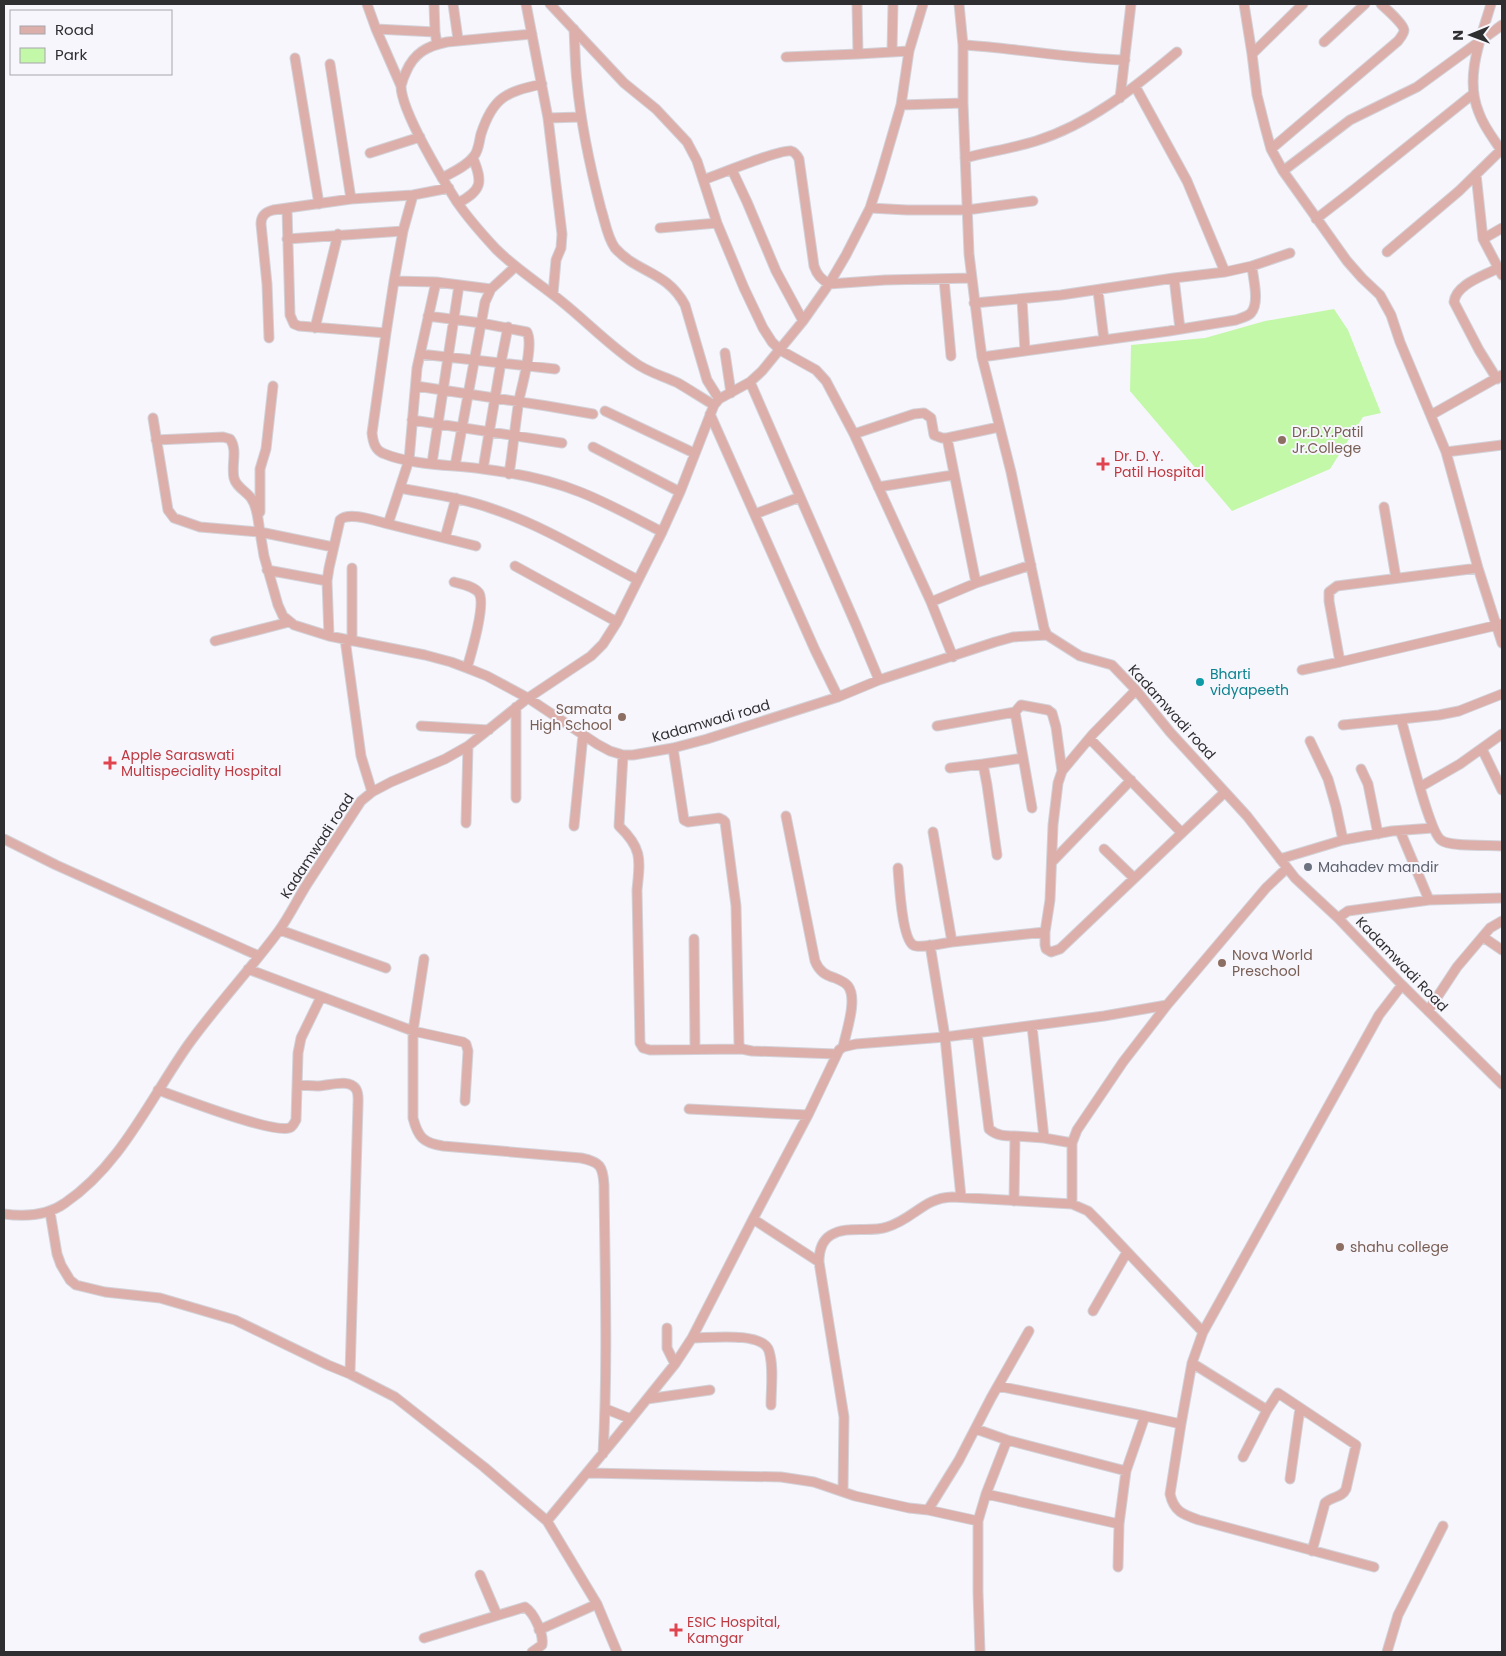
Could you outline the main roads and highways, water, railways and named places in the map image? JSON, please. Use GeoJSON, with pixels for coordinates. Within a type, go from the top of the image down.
{"type":"FeatureCollection","features":[{"type":"Feature","properties":{"kind":"place","name":"Dr.D.Y.Patil Jr.College"},"geometry":{"type":"Point","coordinates":[1282,440]}},
{"type":"Feature","properties":{"kind":"place","name":"Dr. D. Y. Patil Hospital"},"geometry":{"type":"Point","coordinates":[1103,464]}},
{"type":"Feature","properties":{"kind":"place","name":"Bharti vidyapeeth"},"geometry":{"type":"Point","coordinates":[1200,682]}},
{"type":"Feature","properties":{"kind":"place","name":"Samata High School"},"geometry":{"type":"Point","coordinates":[622,717]}},
{"type":"Feature","properties":{"kind":"place","name":"Apple Saraswati Multispeciality Hospital"},"geometry":{"type":"Point","coordinates":[110,763]}},
{"type":"Feature","properties":{"kind":"place","name":"Mahadev mandir"},"geometry":{"type":"Point","coordinates":[1308,867]}},
{"type":"Feature","properties":{"kind":"place","name":"Nova World Preschool"},"geometry":{"type":"Point","coordinates":[1222,963]}},
{"type":"Feature","properties":{"kind":"place","name":"shahu college"},"geometry":{"type":"Point","coordinates":[1340,1247]}},
{"type":"Feature","properties":{"kind":"place","name":"ESIC Hospital, Kamgar"},"geometry":{"type":"Point","coordinates":[676,1630]}}]}
